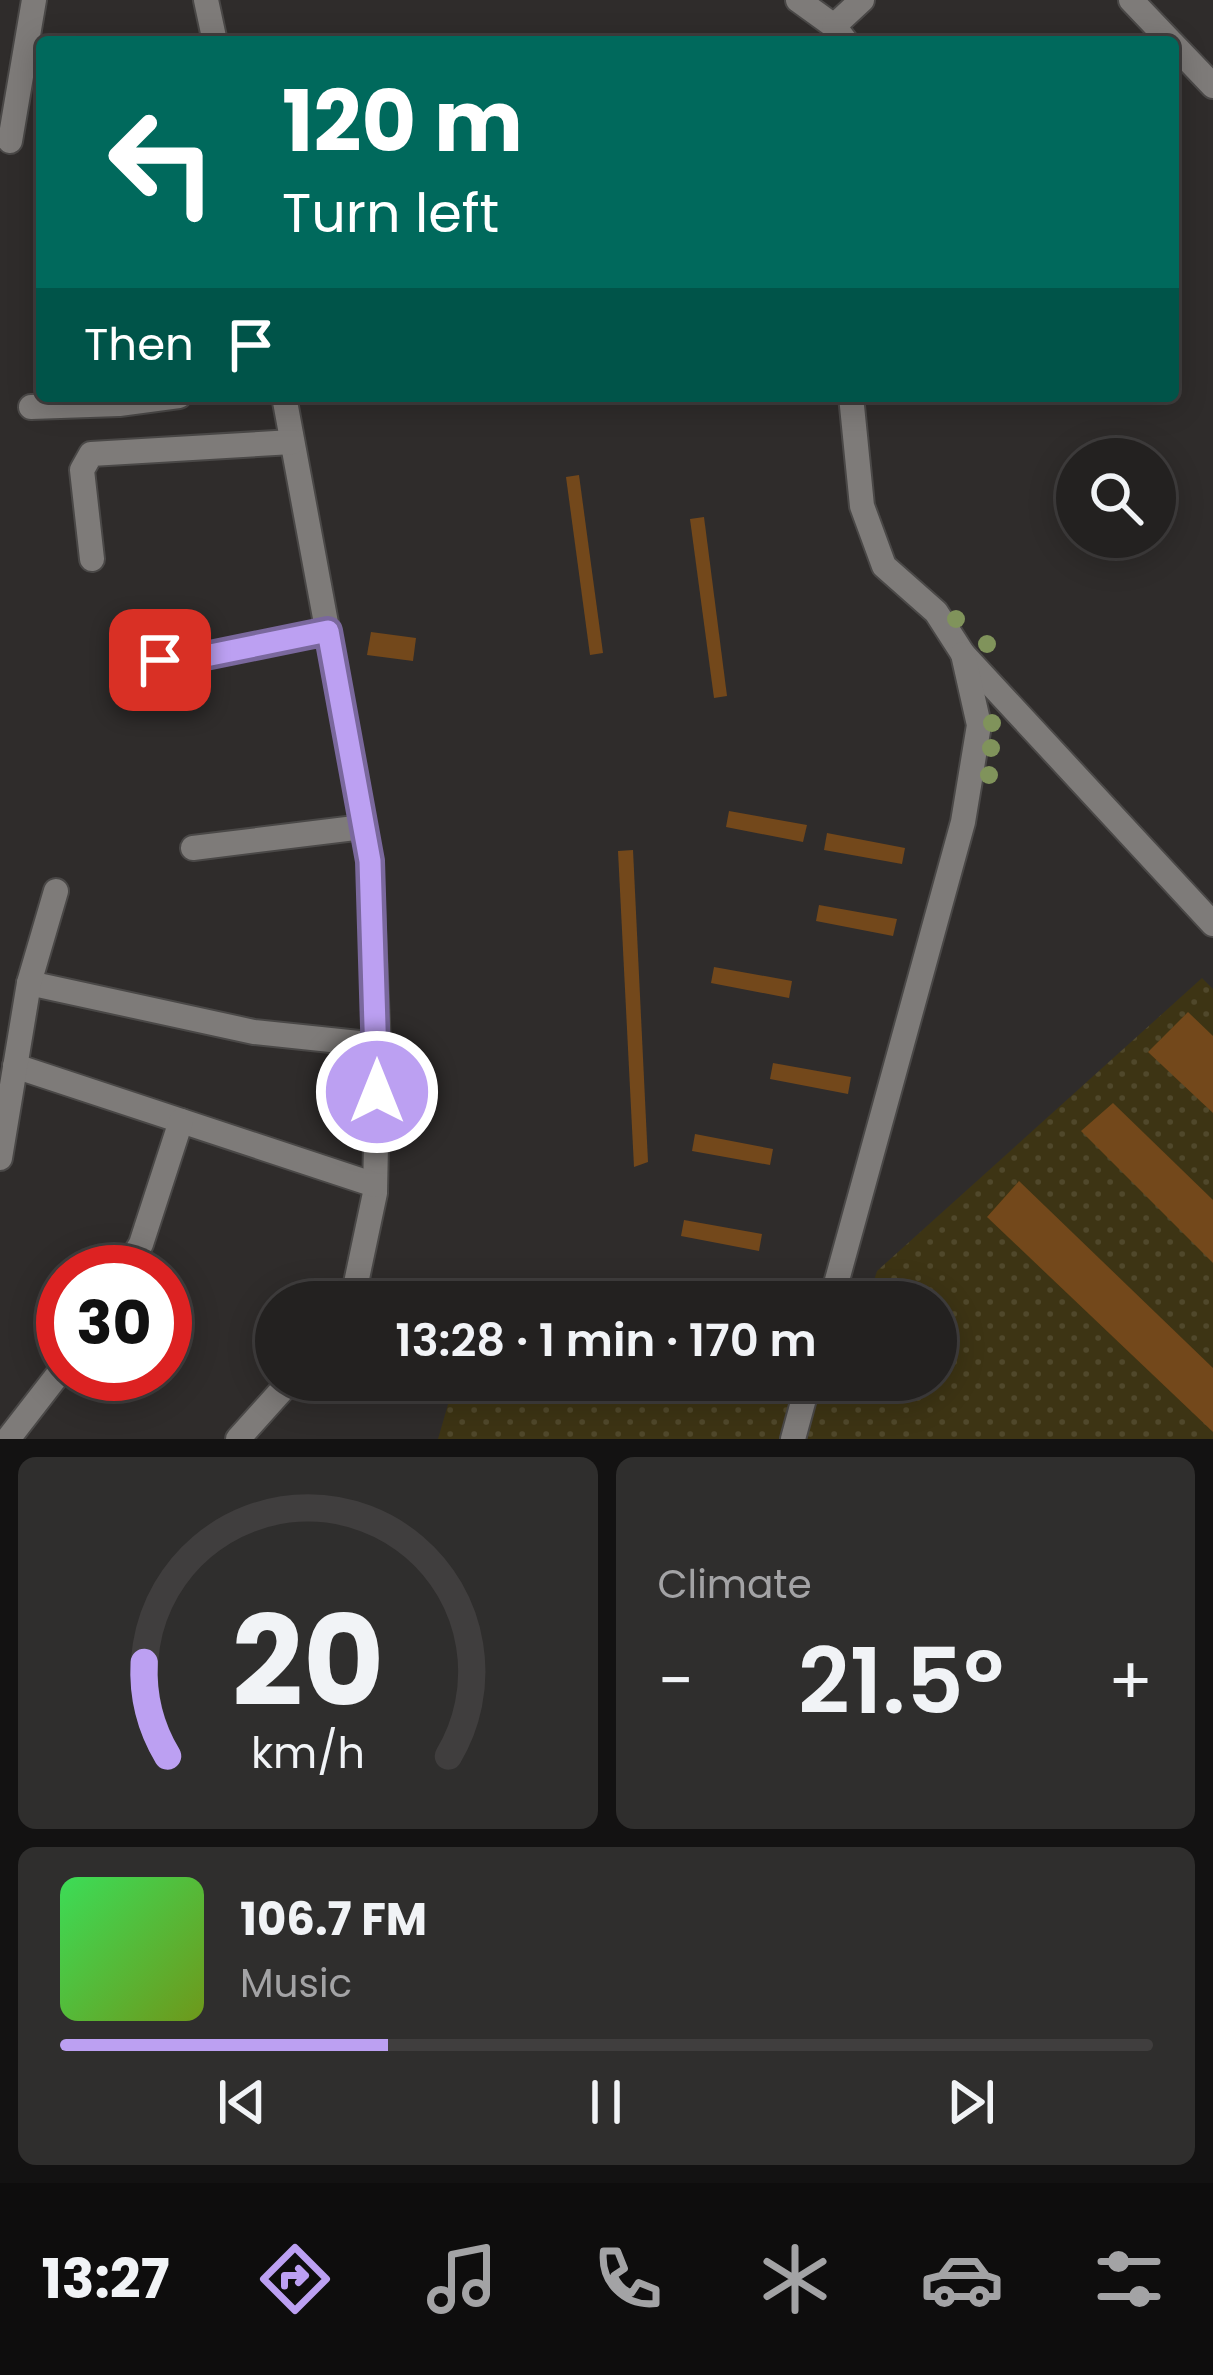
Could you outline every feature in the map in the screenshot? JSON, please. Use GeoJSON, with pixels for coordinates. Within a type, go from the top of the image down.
{"type":"FeatureCollection","features":[{"type":"Feature","properties":{"kind":"street"},"geometry":{"type":"LineString","coordinates":[[10,140],[34,0]]}},
{"type":"Feature","properties":{"kind":"street"},"geometry":{"type":"LineString","coordinates":[[206,0],[213,36]]}},
{"type":"Feature","properties":{"kind":"street"},"geometry":{"type":"LineString","coordinates":[[798,0],[840,34],[862,0]]}},
{"type":"Feature","properties":{"kind":"street"},"geometry":{"type":"LineString","coordinates":[[1132,0],[1165,36]]}},
{"type":"Feature","properties":{"kind":"street"},"geometry":{"type":"LineString","coordinates":[[1179,50],[1213,86]]}},
{"type":"Feature","properties":{"kind":"street"},"geometry":{"type":"LineString","coordinates":[[31,406],[134,402]]}},
{"type":"Feature","properties":{"kind":"street"},"geometry":{"type":"LineString","coordinates":[[285,402],[370,861],[378,1045],[375,1185],[356,1281]]}},
{"type":"Feature","properties":{"kind":"street"},"geometry":{"type":"LineString","coordinates":[[852,402],[862,506],[884,566],[935,612],[963,654],[1213,924]]}},
{"type":"Feature","properties":{"kind":"street"},"geometry":{"type":"LineString","coordinates":[[92,559],[82,470],[91,454],[292,442]]}},
{"type":"Feature","properties":{"kind":"street"},"geometry":{"type":"LineString","coordinates":[[153,629],[160,660],[166,664],[328,631]]}},
{"type":"Feature","properties":{"kind":"street"},"geometry":{"type":"LineString","coordinates":[[837,1281],[963,822],[979,724],[963,654]]}},
{"type":"Feature","properties":{"kind":"street"},"geometry":{"type":"LineString","coordinates":[[193,848],[363,827]]}},
{"type":"Feature","properties":{"kind":"street"},"geometry":{"type":"LineString","coordinates":[[0,1158],[29,983],[56,891]]}},
{"type":"Feature","properties":{"kind":"street"},"geometry":{"type":"LineString","coordinates":[[29,983],[254,1032],[378,1045]]}},
{"type":"Feature","properties":{"kind":"street"},"geometry":{"type":"LineString","coordinates":[[16,1066],[375,1185]]}},
{"type":"Feature","properties":{"kind":"street"},"geometry":{"type":"LineString","coordinates":[[140,1245],[181,1121]]}},
{"type":"Feature","properties":{"kind":"street"},"geometry":{"type":"LineString","coordinates":[[8,1439],[37,1401]]}},
{"type":"Feature","properties":{"kind":"street"},"geometry":{"type":"LineString","coordinates":[[238,1439],[272,1401]]}},
{"type":"Feature","properties":{"kind":"street"},"geometry":{"type":"LineString","coordinates":[[793,1439],[803,1401]]}},
{"type":"Feature","properties":{"kind":"sand"},"geometry":{"type":"Polygon","coordinates":[[[1202,978],[1213,989],[1213,1439],[438,1439],[449,1401],[957,1401],[957,1281],[874,1281],[877,1271],[1202,978]]]}},
{"type":"Feature","properties":{"kind":"building"},"geometry":{"type":"Polygon","coordinates":[[[579,475],[603,653],[590,655],[566,477],[579,475]]]}},
{"type":"Feature","properties":{"kind":"building"},"geometry":{"type":"Polygon","coordinates":[[[704,517],[727,696],[714,698],[690,519],[704,517]]]}},
{"type":"Feature","properties":{"kind":"building"},"geometry":{"type":"Polygon","coordinates":[[[371,632],[416,638],[413,661],[367,655],[371,632]]]}},
{"type":"Feature","properties":{"kind":"building"},"geometry":{"type":"Polygon","coordinates":[[[729,811],[807,825],[803,842],[726,827],[729,811]]]}},
{"type":"Feature","properties":{"kind":"building"},"geometry":{"type":"Polygon","coordinates":[[[827,833],[905,848],[902,864],[824,850],[827,833]]]}},
{"type":"Feature","properties":{"kind":"building"},"geometry":{"type":"Polygon","coordinates":[[[633,850],[648,1162],[634,1167],[618,851],[633,850]]]}},
{"type":"Feature","properties":{"kind":"building"},"geometry":{"type":"Polygon","coordinates":[[[819,905],[897,919],[893,936],[816,921],[819,905]]]}},
{"type":"Feature","properties":{"kind":"building"},"geometry":{"type":"Polygon","coordinates":[[[714,967],[792,981],[789,998],[711,983],[714,967]]]}},
{"type":"Feature","properties":{"kind":"building"},"geometry":{"type":"Polygon","coordinates":[[[1188,1012],[1213,1036],[1213,1113],[1148,1052],[1188,1012]]]}},
{"type":"Feature","properties":{"kind":"building"},"geometry":{"type":"Polygon","coordinates":[[[773,1063],[851,1077],[848,1094],[770,1079],[773,1063]]]}},
{"type":"Feature","properties":{"kind":"building"},"geometry":{"type":"Polygon","coordinates":[[[1113,1103],[1213,1200],[1213,1263],[1081,1131],[1113,1103]]]}},
{"type":"Feature","properties":{"kind":"building"},"geometry":{"type":"Polygon","coordinates":[[[695,1134],[773,1149],[770,1165],[692,1151],[695,1134]]]}},
{"type":"Feature","properties":{"kind":"building"},"geometry":{"type":"Polygon","coordinates":[[[1019,1181],[1213,1368],[1213,1432],[987,1217],[1019,1181]]]}},
{"type":"Feature","properties":{"kind":"building"},"geometry":{"type":"Polygon","coordinates":[[[684,1220],[762,1234],[759,1251],[681,1236],[684,1220]]]}},
{"type":"Feature","properties":{"kind":"route"},"geometry":{"type":"LineString","coordinates":[[160,660],[166,664],[328,631],[370,861],[377,1092]]}}]}
